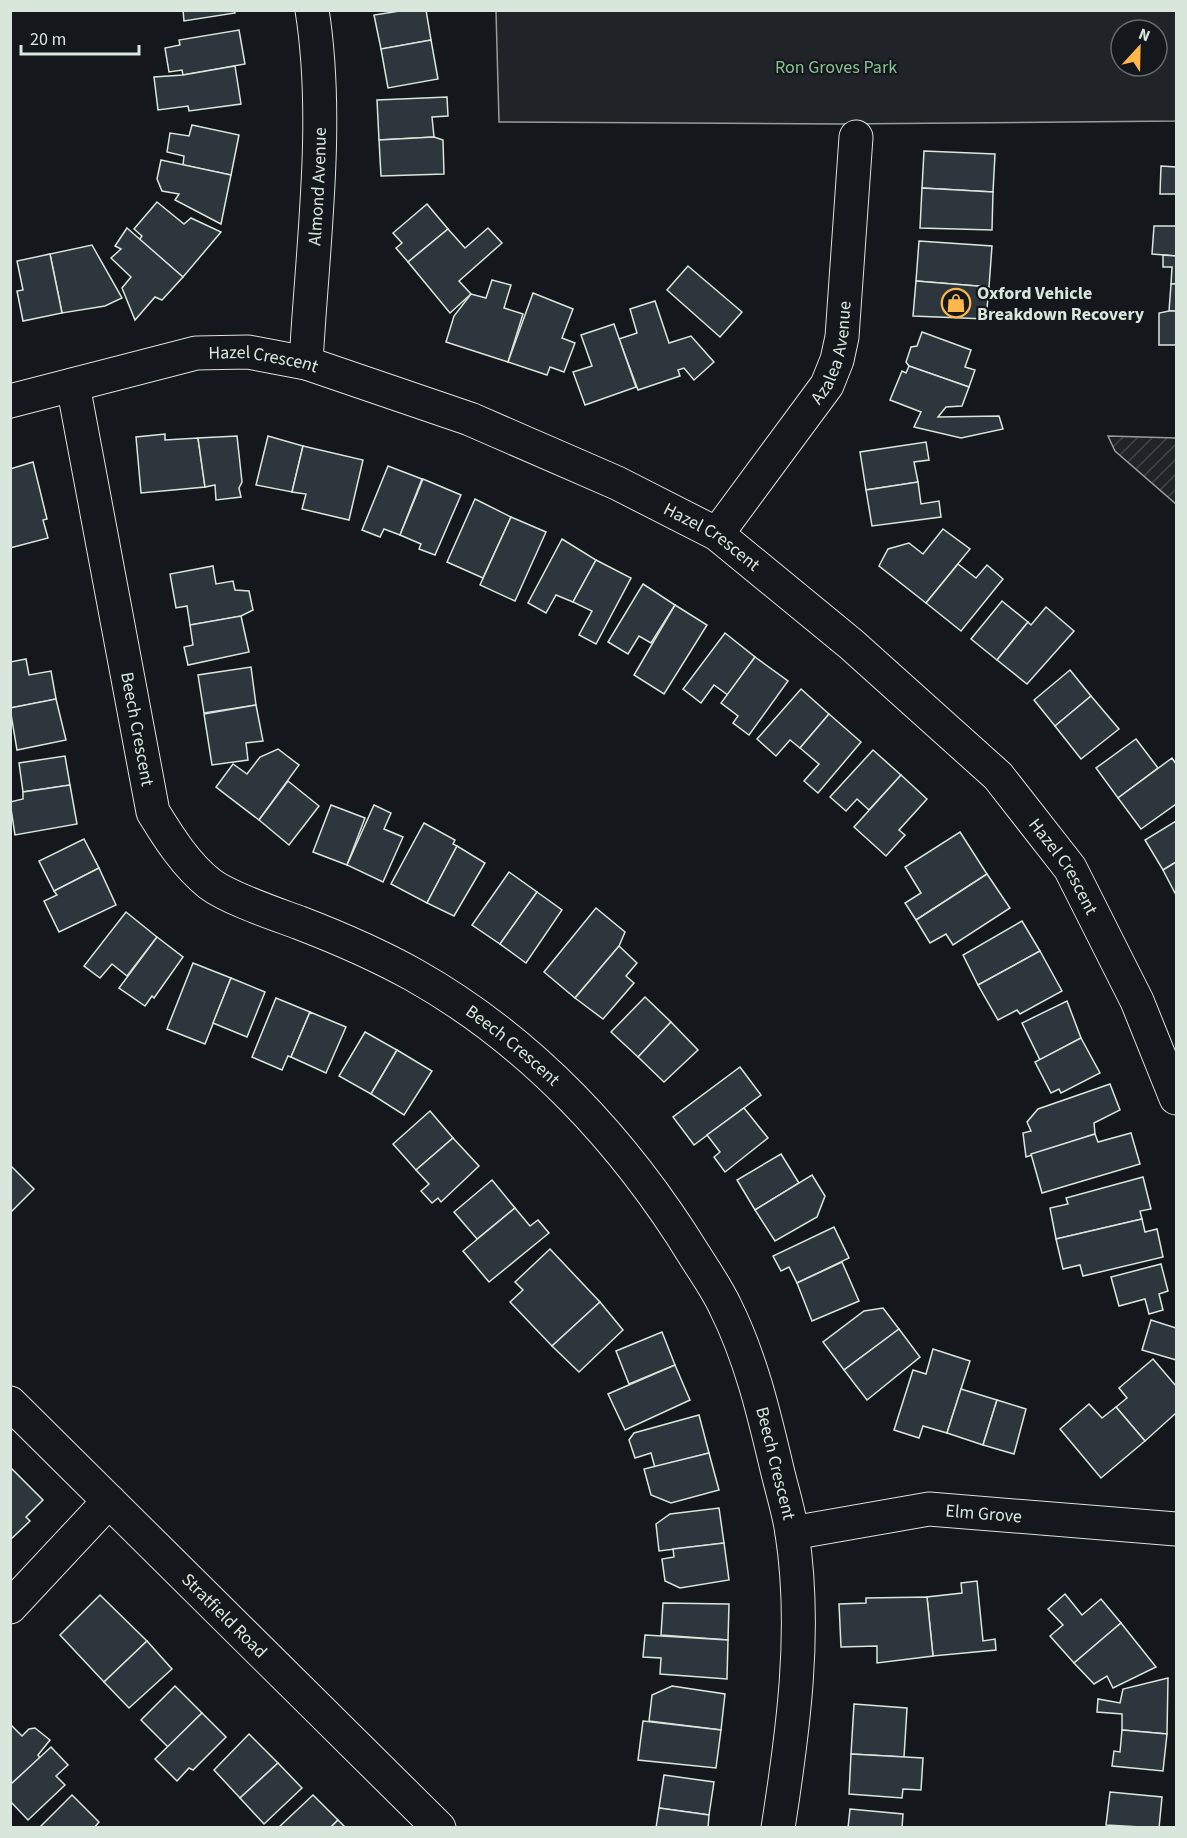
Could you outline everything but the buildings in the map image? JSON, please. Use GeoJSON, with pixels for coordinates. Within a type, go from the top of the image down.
{"type":"FeatureCollection","features":[{"type":"Feature","properties":{"kind":"street","name":"Almond Avenue"},"geometry":{"type":"LineString","coordinates":[[306,363],[318,142],[318,46],[312,10]]}},
{"type":"Feature","properties":{"kind":"street","name":"Azalea Avenue"},"geometry":{"type":"LineString","coordinates":[[717,534],[827,385],[837,360],[842,337],[856,137]]}},
{"type":"Feature","properties":{"kind":"street","name":"Hazel Crescent"},"geometry":{"type":"LineString","coordinates":[[10,400],[196,353],[248,352],[306,363],[470,419],[617,483],[717,534],[850,644],[998,776],[1070,868],[1137,1001],[1176,1098]]}},
{"type":"Feature","properties":{"kind":"street","name":"Beech Crescent"},"geometry":{"type":"LineString","coordinates":[[73,385],[153,812],[179,852],[212,885],[331,935],[413,975],[475,1013],[532,1059],[616,1145],[667,1210],[725,1305],[747,1358],[765,1417],[792,1533],[799,1633],[789,1760],[778,1827]]}},
{"type":"Feature","properties":{"kind":"street","name":"Stratfield Road"},"geometry":{"type":"LineString","coordinates":[[10,1403],[439,1827]]}},
{"type":"Feature","properties":{"kind":"street"},"geometry":{"type":"LineString","coordinates":[[10,1606],[109,1501]]}},
{"type":"Feature","properties":{"kind":"street","name":"Elm Grove"},"geometry":{"type":"LineString","coordinates":[[792,1533],[928,1509],[1176,1529]]}},
{"type":"Feature","properties":{"kind":"green space","name":"Ron Groves Park"},"geometry":{"type":"Polygon","coordinates":[[[496,11],[1176,11],[1176,121],[840,124],[499,122],[496,11]]]}},
{"type":"Feature","properties":{"kind":"green space"},"geometry":{"type":"Polygon","coordinates":[[[1108,436],[1176,438],[1176,504],[1115,451],[1108,436]]]}},
{"type":"Feature","properties":{"kind":"place","name":"Oxford Vehicle Breakdown Recovery"},"geometry":{"type":"Point","coordinates":[956,303]}}]}
